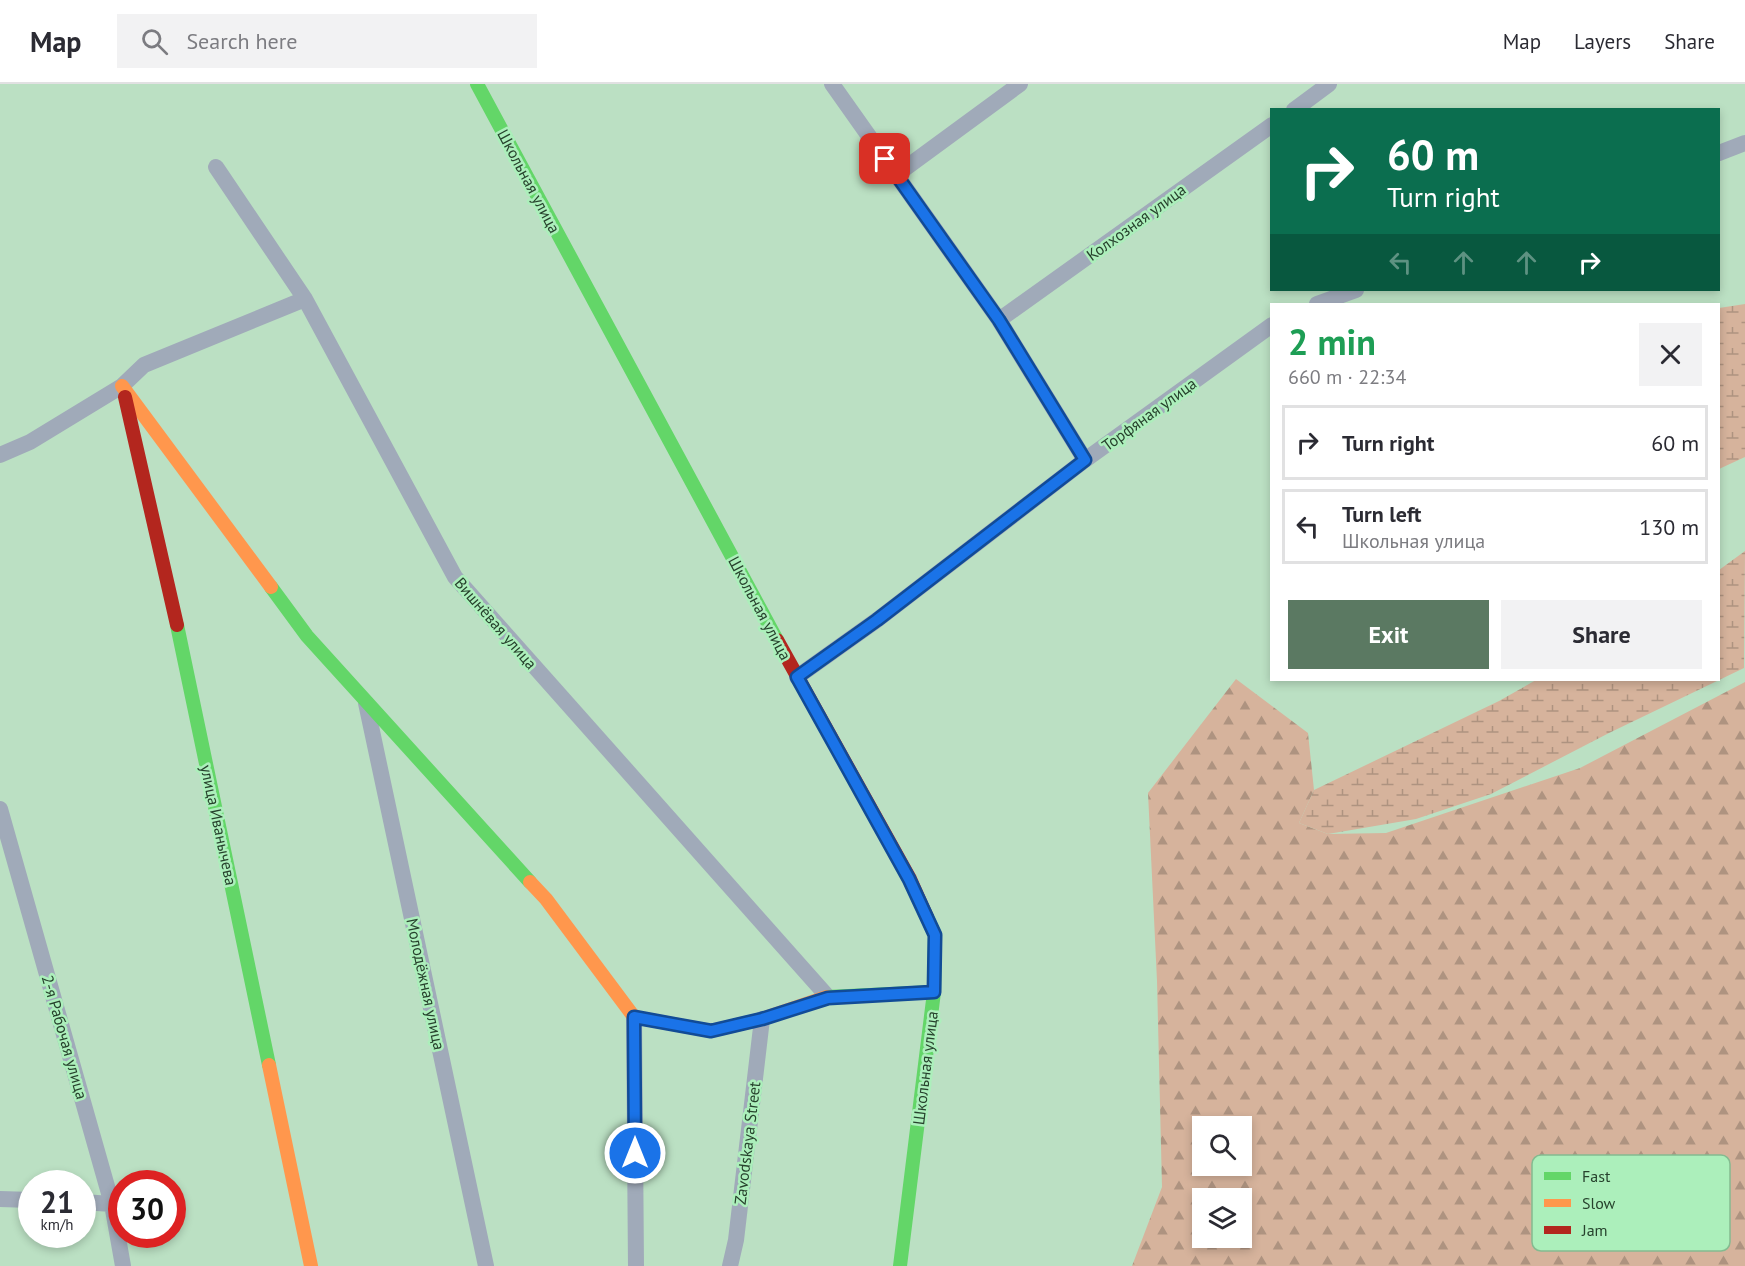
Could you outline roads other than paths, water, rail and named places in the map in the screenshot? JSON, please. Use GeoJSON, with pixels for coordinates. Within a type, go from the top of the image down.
{"type":"FeatureCollection","features":[{"type":"Feature","properties":{"kind":"street","name":"Школьная улица"},"geometry":{"type":"LineString","coordinates":[[477,84],[797,677],[909,879],[935,935],[934,992],[900,1266]]}},
{"type":"Feature","properties":{"kind":"street"},"geometry":{"type":"LineString","coordinates":[[832,84],[999,320],[1085,460]]}},
{"type":"Feature","properties":{"kind":"street"},"geometry":{"type":"LineString","coordinates":[[896,175],[1020,84]]}},
{"type":"Feature","properties":{"kind":"street"},"geometry":{"type":"LineString","coordinates":[[1297,108],[1329,84]]}},
{"type":"Feature","properties":{"kind":"street","name":"Колхозная улица"},"geometry":{"type":"LineString","coordinates":[[999,320],[1270,126]]}},
{"type":"Feature","properties":{"kind":"street"},"geometry":{"type":"LineString","coordinates":[[1720,153],[1745,143]]}},
{"type":"Feature","properties":{"kind":"street","name":"Вишнёвая улица"},"geometry":{"type":"LineString","coordinates":[[216,167],[305,299],[455,577],[828,998]]}},
{"type":"Feature","properties":{"kind":"street"},"geometry":{"type":"LineString","coordinates":[[1320,303],[1353,291]]}},
{"type":"Feature","properties":{"kind":"street"},"geometry":{"type":"LineString","coordinates":[[0,455],[30,442],[122,386],[144,365],[305,299]]}},
{"type":"Feature","properties":{"kind":"street","name":"Торфяная улица"},"geometry":{"type":"LineString","coordinates":[[797,677],[877,620],[1085,460],[1270,326]]}},
{"type":"Feature","properties":{"kind":"street"},"geometry":{"type":"LineString","coordinates":[[122,386],[307,636],[546,899],[634,1017],[636,1266]]}},
{"type":"Feature","properties":{"kind":"street","name":"улица Иванычева"},"geometry":{"type":"LineString","coordinates":[[122,386],[184,653],[311,1266]]}},
{"type":"Feature","properties":{"kind":"street","name":"Молодёжная улица"},"geometry":{"type":"LineString","coordinates":[[366,702],[486,1266]]}},
{"type":"Feature","properties":{"kind":"street","name":"2-я Рабочая улица"},"geometry":{"type":"LineString","coordinates":[[0,809],[108,1190]]}},
{"type":"Feature","properties":{"kind":"street"},"geometry":{"type":"LineString","coordinates":[[634,1017],[711,1031],[762,1019],[828,998],[934,992]]}},
{"type":"Feature","properties":{"kind":"street","name":"Zavodskaya Street"},"geometry":{"type":"LineString","coordinates":[[730,1266],[736,1240],[762,1019]]}},
{"type":"Feature","properties":{"kind":"street"},"geometry":{"type":"LineString","coordinates":[[0,1199],[18,1200]]}},
{"type":"Feature","properties":{"kind":"street","name":"2-я Рабочая улица"},"geometry":{"type":"LineString","coordinates":[[120,1248],[123,1266]]}}]}
